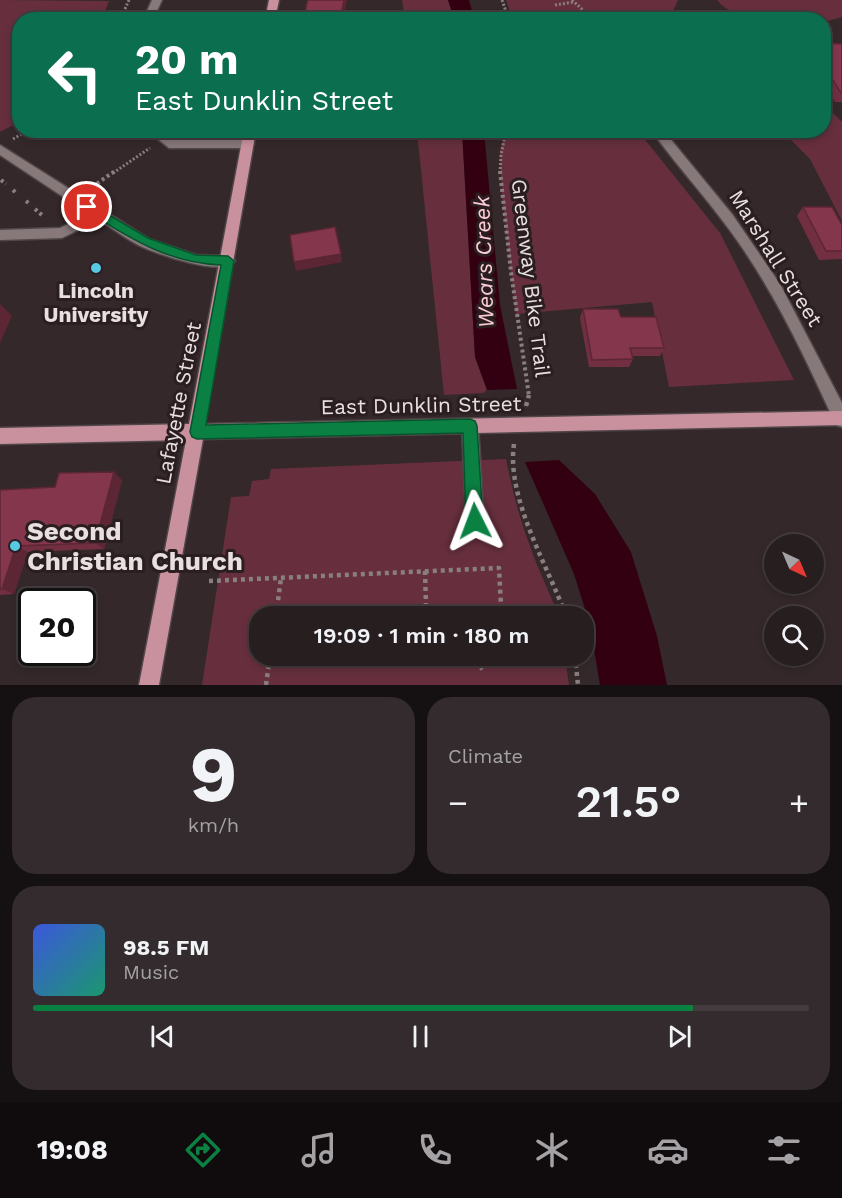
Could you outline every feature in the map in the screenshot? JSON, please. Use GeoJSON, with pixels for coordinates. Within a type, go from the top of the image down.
{"type":"FeatureCollection","features":[{"type":"Feature","properties":{"kind":"main road","name":"Lafayette Street"},"geometry":{"type":"LineString","coordinates":[[149,685],[249,138]]}},
{"type":"Feature","properties":{"kind":"main road","name":"East Dunklin Street"},"geometry":{"type":"LineString","coordinates":[[0,436],[842,419]]}},
{"type":"Feature","properties":{"kind":"street"},"geometry":{"type":"LineString","coordinates":[[162,138],[169,144],[248,144]]}},
{"type":"Feature","properties":{"kind":"street","name":"Marshall Street"},"geometry":{"type":"LineString","coordinates":[[663,138],[711,194],[789,311],[842,419]]}},
{"type":"Feature","properties":{"kind":"street"},"geometry":{"type":"LineString","coordinates":[[2,149],[39,177],[144,242],[195,260],[228,261]]}},
{"type":"Feature","properties":{"kind":"street"},"geometry":{"type":"LineString","coordinates":[[0,235],[62,233],[100,214]]}},
{"type":"Feature","properties":{"kind":"street"},"geometry":{"type":"LineString","coordinates":[[470,426],[475,521]]}},
{"type":"Feature","properties":{"kind":"path"},"geometry":{"type":"LineString","coordinates":[[555,5],[573,1],[585,12]]}},
{"type":"Feature","properties":{"kind":"path"},"geometry":{"type":"LineString","coordinates":[[2,149],[18,138]]}},
{"type":"Feature","properties":{"kind":"path"},"geometry":{"type":"LineString","coordinates":[[99,183],[152,147],[139,138]]}},
{"type":"Feature","properties":{"kind":"path","name":"Greenway Bike Trail"},"geometry":{"type":"LineString","coordinates":[[504,138],[500,150],[502,196],[510,278],[529,395]]}},
{"type":"Feature","properties":{"kind":"path"},"geometry":{"type":"LineString","coordinates":[[2,180],[6,184]]}},
{"type":"Feature","properties":{"kind":"path"},"geometry":{"type":"LineString","coordinates":[[26,201],[30,204]]}},
{"type":"Feature","properties":{"kind":"path"},"geometry":{"type":"LineString","coordinates":[[35,209],[43,215]]}},
{"type":"Feature","properties":{"kind":"path"},"geometry":{"type":"LineString","coordinates":[[512,449],[521,506],[562,606]]}},
{"type":"Feature","properties":{"kind":"path"},"geometry":{"type":"LineString","coordinates":[[209,581],[499,568],[501,606]]}},
{"type":"Feature","properties":{"kind":"path"},"geometry":{"type":"LineString","coordinates":[[425,572],[426,606]]}},
{"type":"Feature","properties":{"kind":"path"},"geometry":{"type":"LineString","coordinates":[[278,606],[282,578]]}},
{"type":"Feature","properties":{"kind":"path"},"geometry":{"type":"LineString","coordinates":[[266,685],[269,666]]}},
{"type":"Feature","properties":{"kind":"path"},"geometry":{"type":"LineString","coordinates":[[576,666],[578,685]]}},
{"type":"Feature","properties":{"kind":"shaded area"},"geometry":{"type":"Polygon","coordinates":[[[0,0],[109,1],[105,12],[12,12],[12,126],[0,132],[0,0]]]}},
{"type":"Feature","properties":{"kind":"shaded area"},"geometry":{"type":"Polygon","coordinates":[[[402,0],[448,0],[452,12],[404,12],[402,0]]]}},
{"type":"Feature","properties":{"kind":"shaded area"},"geometry":{"type":"Polygon","coordinates":[[[506,0],[678,0],[673,12],[510,12],[506,0]]]}},
{"type":"Feature","properties":{"kind":"shaded area"},"geometry":{"type":"Polygon","coordinates":[[[717,0],[842,0],[842,17],[831,20],[831,12],[734,12],[717,0]]]}},
{"type":"Feature","properties":{"kind":"shaded area"},"geometry":{"type":"Polygon","coordinates":[[[831,111],[842,122],[842,221],[810,159],[789,138],[831,138],[831,111]]]}},
{"type":"Feature","properties":{"kind":"shaded area"},"geometry":{"type":"Polygon","coordinates":[[[418,138],[462,138],[475,357],[487,390],[483,393],[444,395],[418,138]]]}},
{"type":"Feature","properties":{"kind":"shaded area"},"geometry":{"type":"Polygon","coordinates":[[[504,138],[644,138],[720,233],[794,380],[669,387],[652,302],[516,314],[502,196],[500,150],[504,138]]]}},
{"type":"Feature","properties":{"kind":"shaded area"},"geometry":{"type":"Polygon","coordinates":[[[506,459],[522,524],[554,606],[249,606],[249,666],[566,666],[569,685],[202,685],[231,497],[249,496],[252,481],[269,479],[271,469],[506,459]]]}},
{"type":"Feature","properties":{"kind":"water"},"geometry":{"type":"Polygon","coordinates":[[[448,0],[469,0],[472,12],[452,12],[448,0]]]}},
{"type":"Feature","properties":{"kind":"water","name":"Wears Creek"},"geometry":{"type":"Polygon","coordinates":[[[462,138],[485,138],[500,305],[517,389],[487,390],[475,357],[462,138]]]}},
{"type":"Feature","properties":{"kind":"water"},"geometry":{"type":"Polygon","coordinates":[[[559,460],[595,494],[631,552],[657,636],[667,685],[600,685],[594,649],[594,606],[584,606],[574,574],[525,462],[559,460]]]}},
{"type":"Feature","properties":{"kind":"building"},"geometry":{"type":"Polygon","coordinates":[[[308,0],[344,0],[342,12],[306,12],[308,0]]]}},
{"type":"Feature","properties":{"kind":"building"},"geometry":{"type":"Polygon","coordinates":[[[831,43],[842,44],[841,93],[831,77],[831,43]]]}},
{"type":"Feature","properties":{"kind":"building"},"geometry":{"type":"Polygon","coordinates":[[[803,207],[832,207],[842,225],[842,251],[826,251],[803,207]]]}},
{"type":"Feature","properties":{"kind":"building"},"geometry":{"type":"Polygon","coordinates":[[[335,227],[341,254],[294,262],[290,235],[335,227]]]}},
{"type":"Feature","properties":{"kind":"building"},"geometry":{"type":"Polygon","coordinates":[[[583,309],[618,309],[621,317],[656,317],[664,348],[630,348],[633,359],[592,360],[583,309]]]}},
{"type":"Feature","properties":{"kind":"building"},"geometry":{"type":"Polygon","coordinates":[[[114,472],[95,543],[16,546],[2,589],[0,589],[0,490],[55,487],[59,473],[114,472]]]}},
{"type":"Feature","properties":{"kind":"place","name":"Lincoln University"},"geometry":{"type":"Point","coordinates":[96,268]}},
{"type":"Feature","properties":{"kind":"place","name":"Second Christian Church"},"geometry":{"type":"Point","coordinates":[15,546]}},
{"type":"Feature","properties":{"kind":"route"},"geometry":{"type":"LineString","coordinates":[[87,207],[144,242],[195,260],[228,261],[197,432],[470,426],[475,521]]}}]}
